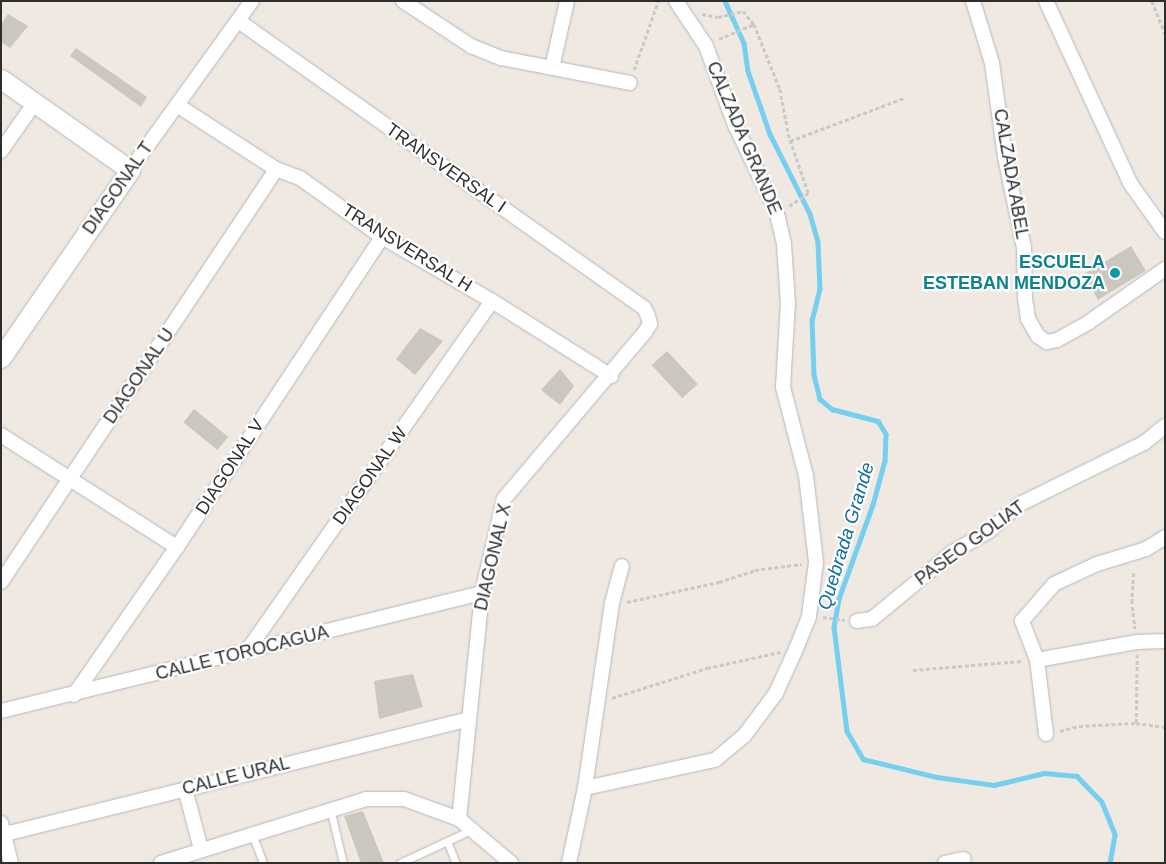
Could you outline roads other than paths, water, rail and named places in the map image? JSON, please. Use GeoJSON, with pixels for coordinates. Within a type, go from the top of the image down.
{"type":"FeatureCollection","features":[{"type":"Feature","properties":{"kind":"street"},"geometry":{"type":"LineString","coordinates":[[253,2],[259,1]]}},
{"type":"Feature","properties":{"kind":"street"},"geometry":{"type":"LineString","coordinates":[[404,1],[471,46],[501,58],[630,83]]}},
{"type":"Feature","properties":{"kind":"street"},"geometry":{"type":"LineString","coordinates":[[552,68],[567,1]]}},
{"type":"Feature","properties":{"kind":"street","name":"CALZADA GRANDE"},"geometry":{"type":"LineString","coordinates":[[585,788],[715,760],[744,736],[776,693],[796,649],[809,616],[816,562],[806,476],[783,387],[788,304],[784,244],[777,213],[735,125],[706,46],[676,1]]}},
{"type":"Feature","properties":{"kind":"street","name":"CALZADA ABEL"},"geometry":{"type":"LineString","coordinates":[[973,1],[992,63],[1005,157],[1024,248],[1028,319],[1038,336],[1047,342],[1057,340],[1089,322],[1165,269]]}},
{"type":"Feature","properties":{"kind":"street"},"geometry":{"type":"LineString","coordinates":[[1046,1],[1130,183],[1165,232]]}},
{"type":"Feature","properties":{"kind":"street","name":"DIAGONAL T"},"geometry":{"type":"LineString","coordinates":[[1,358],[130,170],[253,2]]}},
{"type":"Feature","properties":{"kind":"street","name":"TRANSVERSAL I"},"geometry":{"type":"LineString","coordinates":[[240,22],[644,308],[648,316]]}},
{"type":"Feature","properties":{"kind":"street"},"geometry":{"type":"LineString","coordinates":[[1,79],[36,101],[130,170]]}},
{"type":"Feature","properties":{"kind":"street"},"geometry":{"type":"LineString","coordinates":[[1,151],[36,101]]}},
{"type":"Feature","properties":{"kind":"street","name":"TRANSVERSAL H"},"geometry":{"type":"LineString","coordinates":[[177,105],[276,170],[300,178],[382,237],[492,300],[611,376]]}},
{"type":"Feature","properties":{"kind":"street","name":"DIAGONAL U"},"geometry":{"type":"LineString","coordinates":[[1,582],[276,170]]}},
{"type":"Feature","properties":{"kind":"street","name":"DIAGONAL V"},"geometry":{"type":"LineString","coordinates":[[74,695],[177,547],[382,237]]}},
{"type":"Feature","properties":{"kind":"street","name":"DIAGONAL W"},"geometry":{"type":"LineString","coordinates":[[247,651],[492,300]]}},
{"type":"Feature","properties":{"kind":"street","name":"DIAGONAL X"},"geometry":{"type":"LineString","coordinates":[[459,819],[482,593],[504,500],[611,376],[650,324],[648,316]]}},
{"type":"Feature","properties":{"kind":"street","name":"PASEO GOLIAT"},"geometry":{"type":"LineString","coordinates":[[857,621],[872,618],[953,552],[989,531],[1020,504],[1144,443],[1165,426]]}},
{"type":"Feature","properties":{"kind":"street"},"geometry":{"type":"LineString","coordinates":[[1,435],[177,547]]}},
{"type":"Feature","properties":{"kind":"street"},"geometry":{"type":"LineString","coordinates":[[1046,734],[1037,660],[1022,621],[1054,584],[1097,564],[1146,549],[1165,538]]}},
{"type":"Feature","properties":{"kind":"street"},"geometry":{"type":"LineString","coordinates":[[569,863],[585,788],[612,602],[622,566]]}},
{"type":"Feature","properties":{"kind":"street","name":"CALLE TOROCAGUA"},"geometry":{"type":"LineString","coordinates":[[1,711],[74,695],[482,593]]}},
{"type":"Feature","properties":{"kind":"street"},"geometry":{"type":"LineString","coordinates":[[1037,660],[1137,642],[1165,641]]}},
{"type":"Feature","properties":{"kind":"street","name":"CALLE URAL"},"geometry":{"type":"LineString","coordinates":[[3,829],[185,789],[468,719]]}},
{"type":"Feature","properties":{"kind":"street"},"geometry":{"type":"LineString","coordinates":[[185,789],[201,850]]}},
{"type":"Feature","properties":{"kind":"street"},"geometry":{"type":"LineString","coordinates":[[161,863],[330,808],[366,799],[404,799],[459,819],[511,863]]}},
{"type":"Feature","properties":{"kind":"street"},"geometry":{"type":"LineString","coordinates":[[3,829],[11,863]]}},
{"type":"Feature","properties":{"kind":"street"},"geometry":{"type":"LineString","coordinates":[[945,863],[964,859]]}},
{"type":"Feature","properties":{"kind":"lane"},"geometry":{"type":"LineString","coordinates":[[330,808],[343,863]]}},
{"type":"Feature","properties":{"kind":"lane"},"geometry":{"type":"LineString","coordinates":[[400,863],[473,829]]}},
{"type":"Feature","properties":{"kind":"lane"},"geometry":{"type":"LineString","coordinates":[[252,833],[263,863]]}},
{"type":"Feature","properties":{"kind":"lane"},"geometry":{"type":"LineString","coordinates":[[447,841],[456,863]]}},
{"type":"Feature","properties":{"kind":"waterway","name":"Quebrada Grande"},"geometry":{"type":"LineString","coordinates":[[725,1],[744,43],[748,71],[770,134],[810,214],[818,242],[820,289],[812,320],[814,375],[820,399],[832,409],[878,421],[886,434],[885,461],[873,505],[839,599],[834,627],[847,731],[863,759],[937,777],[994,785],[1044,773],[1077,776],[1102,802],[1115,835],[1110,863]]}},
{"type":"Feature","properties":{"kind":"place","name":"ESCUELA ESTEBAN MENDOZA"},"geometry":{"type":"Point","coordinates":[1115,273]}}]}
